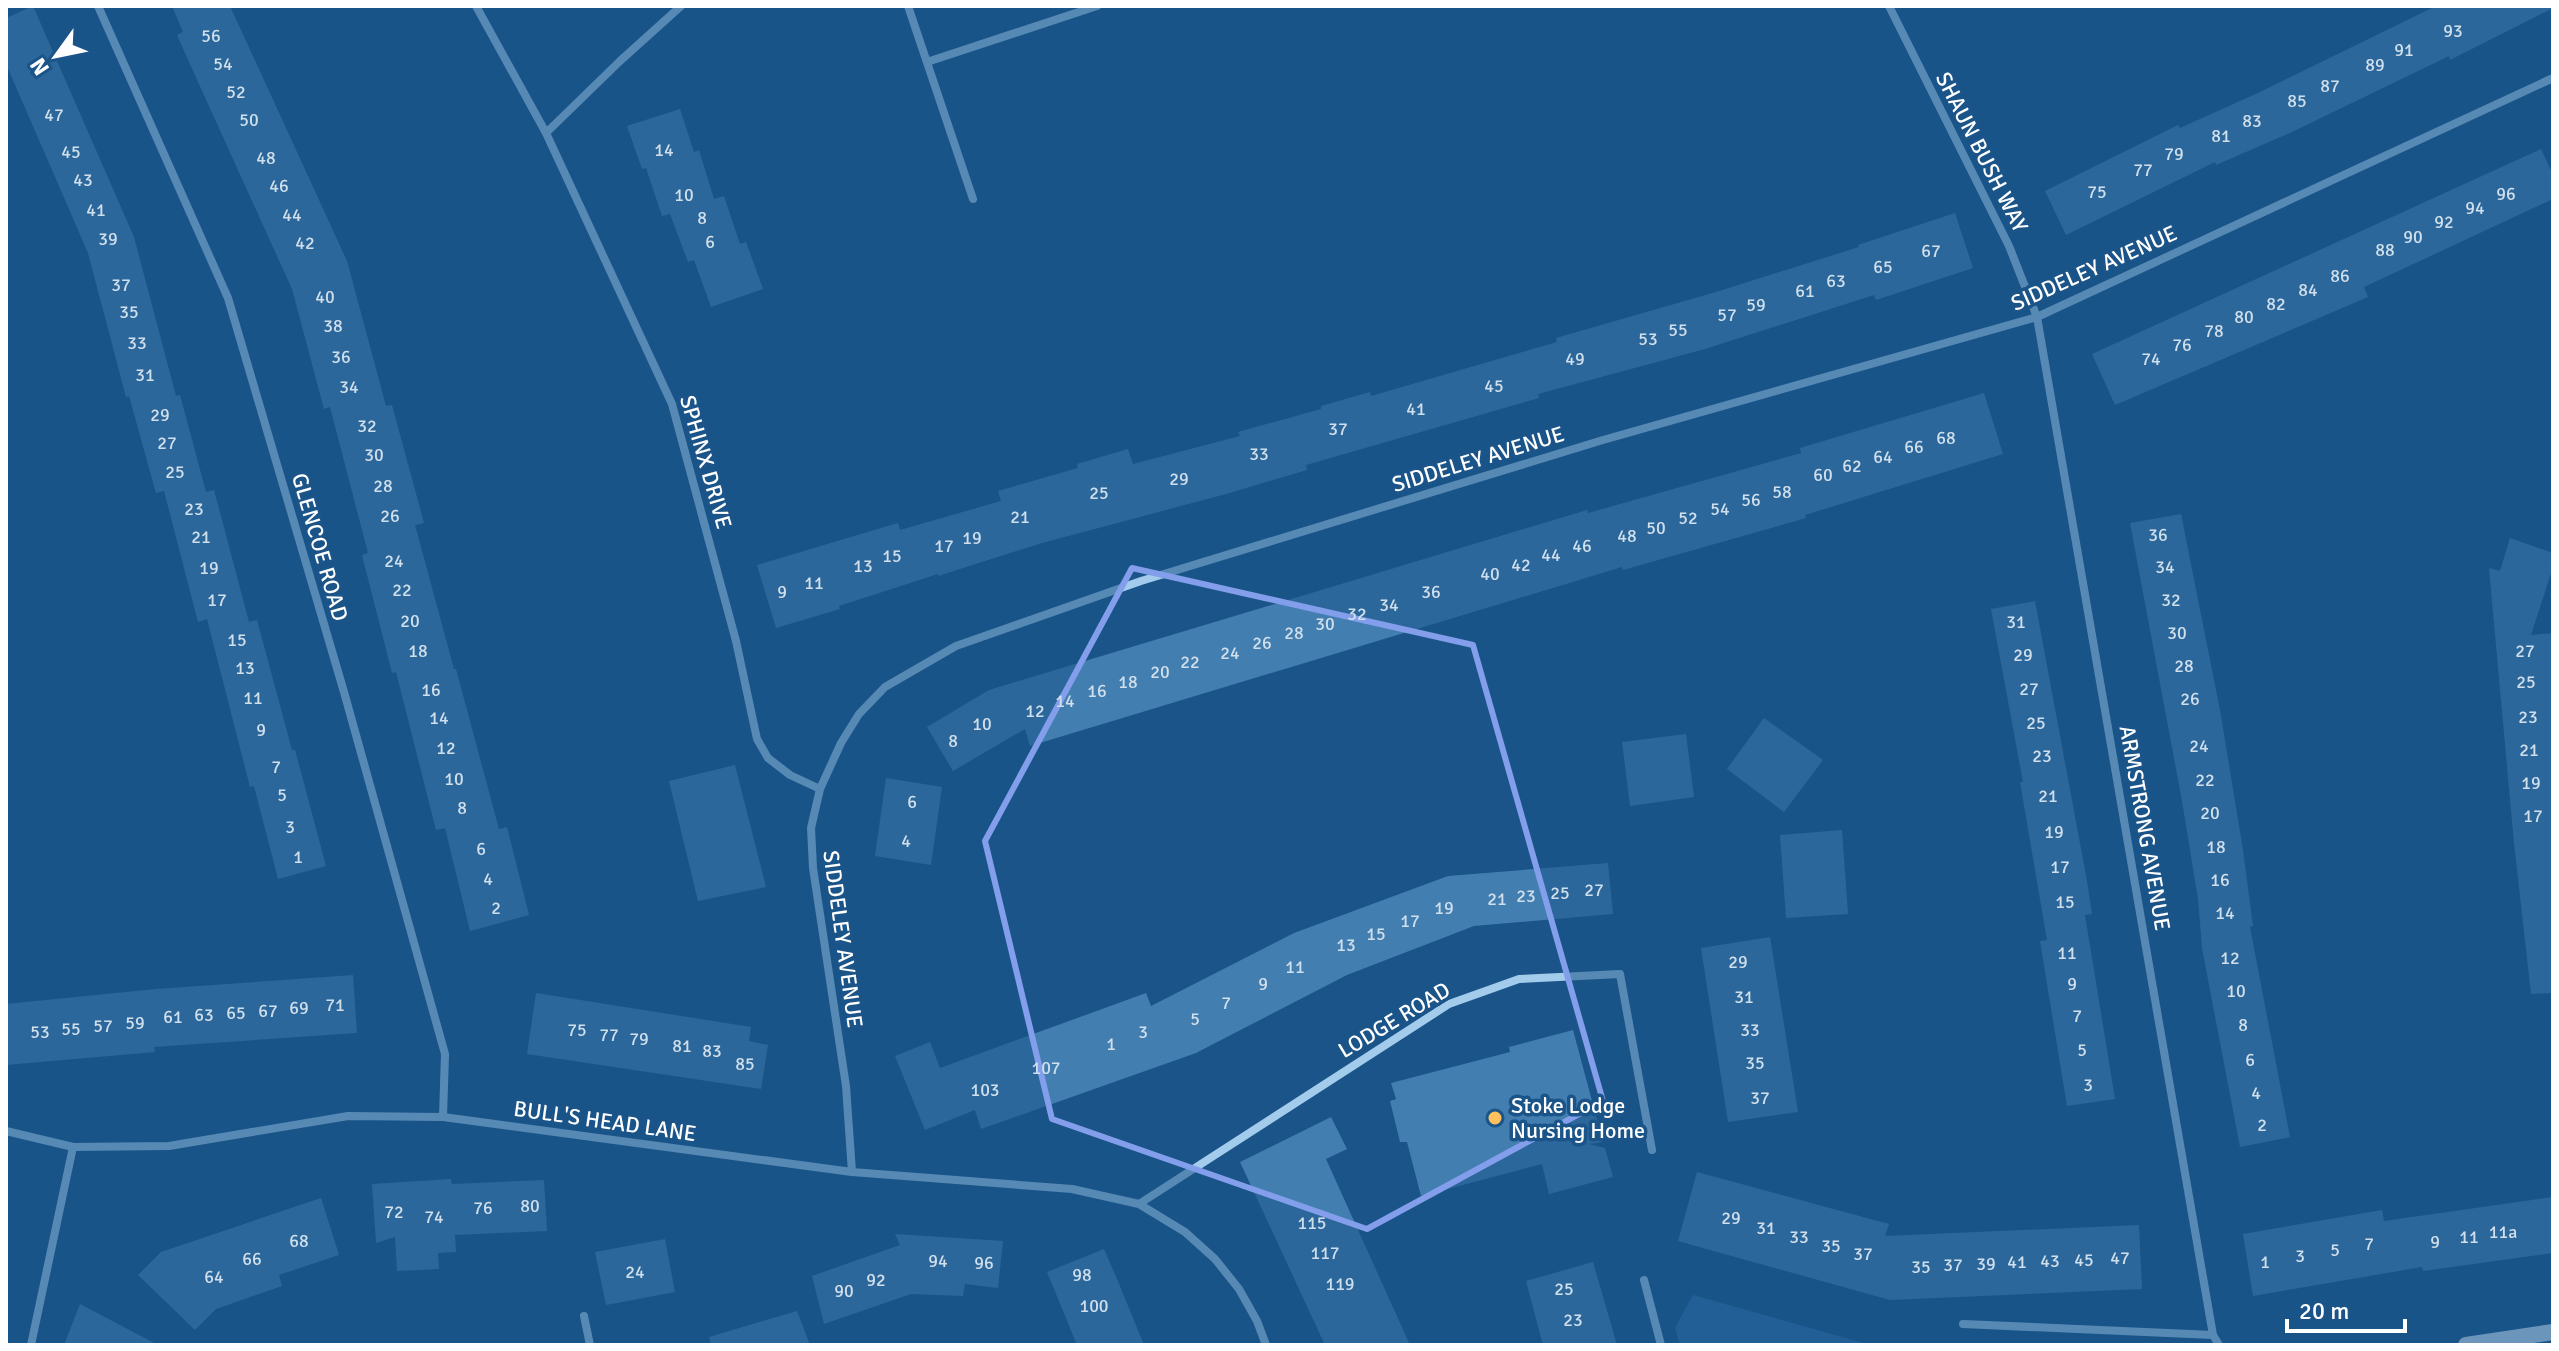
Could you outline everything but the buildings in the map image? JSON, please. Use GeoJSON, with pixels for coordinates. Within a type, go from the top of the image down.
{"type":"FeatureCollection","features":[{"type":"Feature","properties":{"kind":"street","name":"GLENCOE ROAD"},"geometry":{"type":"LineString","coordinates":[[98,6],[228,298],[348,707],[445,1054],[443,1117]]}},
{"type":"Feature","properties":{"kind":"street","name":"SPHINX DRIVE"},"geometry":{"type":"LineString","coordinates":[[476,6],[546,133],[672,404],[736,641],[757,739],[768,758],[790,775],[820,789]]}},
{"type":"Feature","properties":{"kind":"street"},"geometry":{"type":"LineString","coordinates":[[546,133],[681,6]]}},
{"type":"Feature","properties":{"kind":"street"},"geometry":{"type":"LineString","coordinates":[[908,6],[973,199]]}},
{"type":"Feature","properties":{"kind":"street"},"geometry":{"type":"LineString","coordinates":[[927,62],[1097,6]]}},
{"type":"Feature","properties":{"kind":"street","name":"SHAUN BUSH WAY"},"geometry":{"type":"LineString","coordinates":[[1889,6],[2009,246],[2037,317]]}},
{"type":"Feature","properties":{"kind":"street","name":"SIDDELEY AVENUE"},"geometry":{"type":"LineString","coordinates":[[852,1172],[846,1086],[813,868],[811,828],[820,789],[841,743],[859,714],[885,687],[956,646],[1141,581],[1603,440],[2037,317],[2553,78]]}},
{"type":"Feature","properties":{"kind":"street","name":"ARMSTRONG AVENUE"},"geometry":{"type":"LineString","coordinates":[[2037,317],[2213,1335],[2219,1345]]}},
{"type":"Feature","properties":{"kind":"street","name":"LODGE ROAD"},"geometry":{"type":"LineString","coordinates":[[1139,1204],[1449,1004],[1519,979],[1620,974],[1652,1150]]}},
{"type":"Feature","properties":{"kind":"street","name":"BULL'S HEAD LANE"},"geometry":{"type":"LineString","coordinates":[[6,1131],[73,1147],[169,1146],[348,1116],[443,1117],[852,1172],[1072,1189],[1139,1204],[1185,1232],[1215,1259],[1239,1289],[1266,1345]]}},
{"type":"Feature","properties":{"kind":"street"},"geometry":{"type":"LineString","coordinates":[[31,1345],[73,1147]]}},
{"type":"Feature","properties":{"kind":"street"},"geometry":{"type":"LineString","coordinates":[[1644,1280],[1661,1345]]}},
{"type":"Feature","properties":{"kind":"street"},"geometry":{"type":"LineString","coordinates":[[584,1316],[590,1345]]}},
{"type":"Feature","properties":{"kind":"street"},"geometry":{"type":"LineString","coordinates":[[1963,1324],[2213,1335]]}},
{"type":"Feature","properties":{"kind":"street"},"geometry":{"type":"LineString","coordinates":[[2466,1345],[2553,1332]]}},
{"type":"Feature","properties":{"kind":"highlighted area"},"geometry":{"type":"Polygon","coordinates":[[[1132,568],[1473,645],[1603,1101],[1367,1229],[1052,1119],[985,841],[1132,568]]]}},
{"type":"Feature","properties":{"kind":"shaded area"},"geometry":{"type":"Polygon","coordinates":[[[1693,1295],[1871,1345],[1680,1345],[1675,1328],[1693,1295]]]}},
{"type":"Feature","properties":{"kind":"place","name":"Stoke Lodge Nursing Home"},"geometry":{"type":"Point","coordinates":[1495,1118]}}]}
